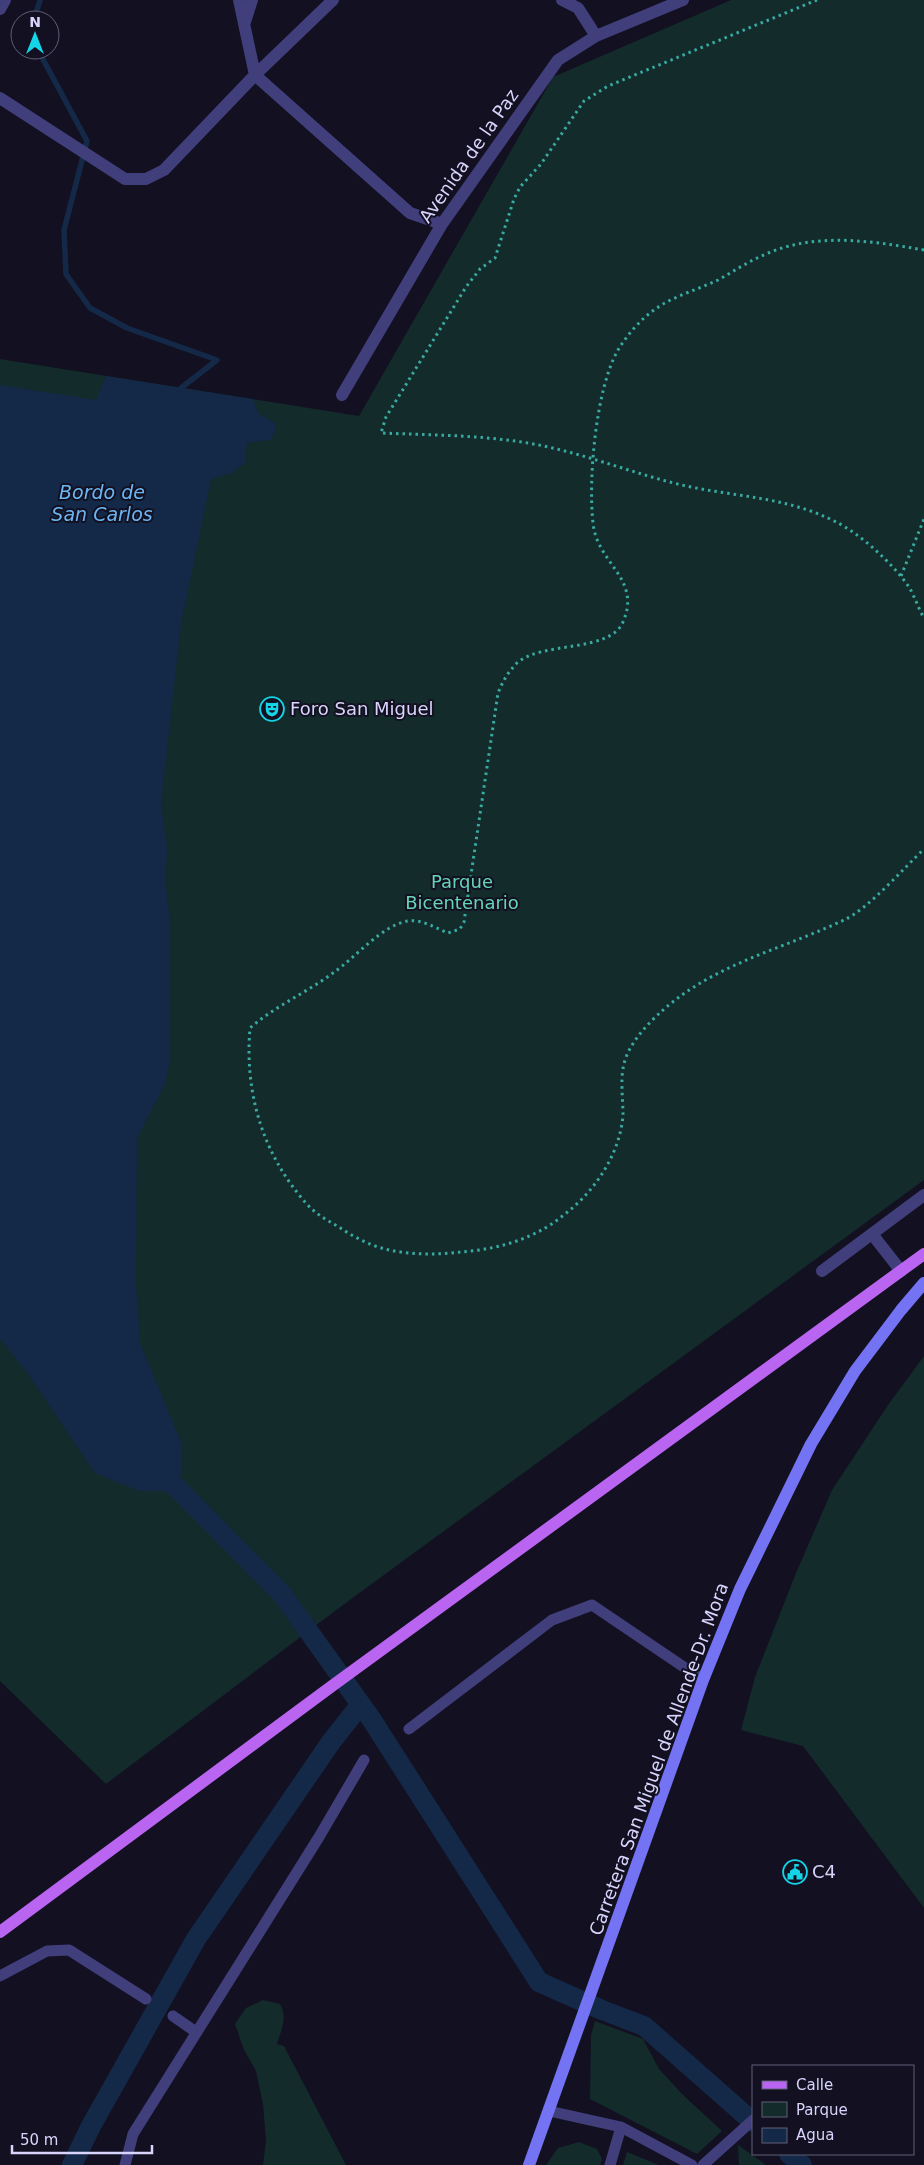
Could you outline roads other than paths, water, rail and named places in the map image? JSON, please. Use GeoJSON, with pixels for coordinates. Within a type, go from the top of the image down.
{"type":"FeatureCollection","features":[{"type":"Feature","properties":{"kind":"main road"},"geometry":{"type":"LineString","coordinates":[[0,1932],[351,1672],[924,1254]]}},
{"type":"Feature","properties":{"kind":"main road","name":"Carretera San Miguel de Allende-Dr. Mora"},"geometry":{"type":"LineString","coordinates":[[529,2165],[592,1994],[703,1680],[740,1589],[811,1444],[855,1371],[900,1310],[924,1283]]}},
{"type":"Feature","properties":{"kind":"street"},"geometry":{"type":"LineString","coordinates":[[0,9],[5,0]]}},
{"type":"Feature","properties":{"kind":"street"},"geometry":{"type":"LineString","coordinates":[[239,0],[255,75],[410,213],[442,224]]}},
{"type":"Feature","properties":{"kind":"street"},"geometry":{"type":"LineString","coordinates":[[245,22],[252,0]]}},
{"type":"Feature","properties":{"kind":"street"},"geometry":{"type":"LineString","coordinates":[[0,98],[99,164],[125,178],[146,180],[164,170],[255,75],[333,0]]}},
{"type":"Feature","properties":{"kind":"street"},"geometry":{"type":"LineString","coordinates":[[562,0],[578,8],[596,36]]}},
{"type":"Feature","properties":{"kind":"street","name":"Avenida de la Paz"},"geometry":{"type":"LineString","coordinates":[[342,395],[442,224],[558,60],[596,36],[683,0]]}},
{"type":"Feature","properties":{"kind":"street"},"geometry":{"type":"LineString","coordinates":[[822,1270],[924,1196]]}},
{"type":"Feature","properties":{"kind":"street"},"geometry":{"type":"LineString","coordinates":[[872,1234],[901,1271]]}},
{"type":"Feature","properties":{"kind":"lane"},"geometry":{"type":"LineString","coordinates":[[409,1729],[552,1620],[592,1605],[703,1680]]}},
{"type":"Feature","properties":{"kind":"lane"},"geometry":{"type":"LineString","coordinates":[[125,2165],[133,2134],[319,1837],[364,1760]]}},
{"type":"Feature","properties":{"kind":"lane"},"geometry":{"type":"LineString","coordinates":[[0,1976],[47,1951],[69,1950],[146,1999]]}},
{"type":"Feature","properties":{"kind":"lane"},"geometry":{"type":"LineString","coordinates":[[173,2016],[196,2032]]}},
{"type":"Feature","properties":{"kind":"lane"},"geometry":{"type":"LineString","coordinates":[[549,2111],[621,2127],[692,2165]]}},
{"type":"Feature","properties":{"kind":"lane"},"geometry":{"type":"LineString","coordinates":[[703,2165],[752,2121]]}},
{"type":"Feature","properties":{"kind":"lane"},"geometry":{"type":"LineString","coordinates":[[610,2165],[621,2127]]}},
{"type":"Feature","properties":{"kind":"water","name":"Bordo de San Carlos"},"geometry":{"type":"Polygon","coordinates":[[[106,376],[253,399],[258,413],[275,423],[276,431],[270,440],[247,443],[245,463],[230,474],[211,479],[181,624],[161,803],[167,850],[165,878],[170,922],[170,1063],[164,1086],[137,1138],[136,1283],[140,1343],[181,1442],[181,1474],[165,1491],[139,1491],[95,1473],[26,1371],[0,1339],[0,385],[96,400],[106,376]]]}},
{"type":"Feature","properties":{"kind":"waterway"},"geometry":{"type":"LineString","coordinates":[[37,10],[40,0]]}},
{"type":"Feature","properties":{"kind":"waterway"},"geometry":{"type":"LineString","coordinates":[[43,60],[87,141],[64,230],[66,274],[90,308],[127,328],[217,360],[181,388]]}},
{"type":"Feature","properties":{"kind":"waterway"},"geometry":{"type":"LineString","coordinates":[[172,1483],[282,1594],[372,1720],[539,1982],[644,2026],[752,2121]]}},
{"type":"Feature","properties":{"kind":"waterway"},"geometry":{"type":"LineString","coordinates":[[72,2165],[91,2126],[196,1939],[331,1742],[361,1704]]}},
{"type":"Feature","properties":{"kind":"waterway"},"geometry":{"type":"LineString","coordinates":[[790,2155],[802,2165]]}},
{"type":"Feature","properties":{"kind":"place","name":"Foro San Miguel"},"geometry":{"type":"Point","coordinates":[272,709]}},
{"type":"Feature","properties":{"kind":"place","name":"C4"},"geometry":{"type":"Point","coordinates":[795,1872]}},
{"type":"Feature","properties":{"kind":"park label","name":"Parque Bicentenario"},"geometry":{"type":"Point","coordinates":[462,892]}}]}
